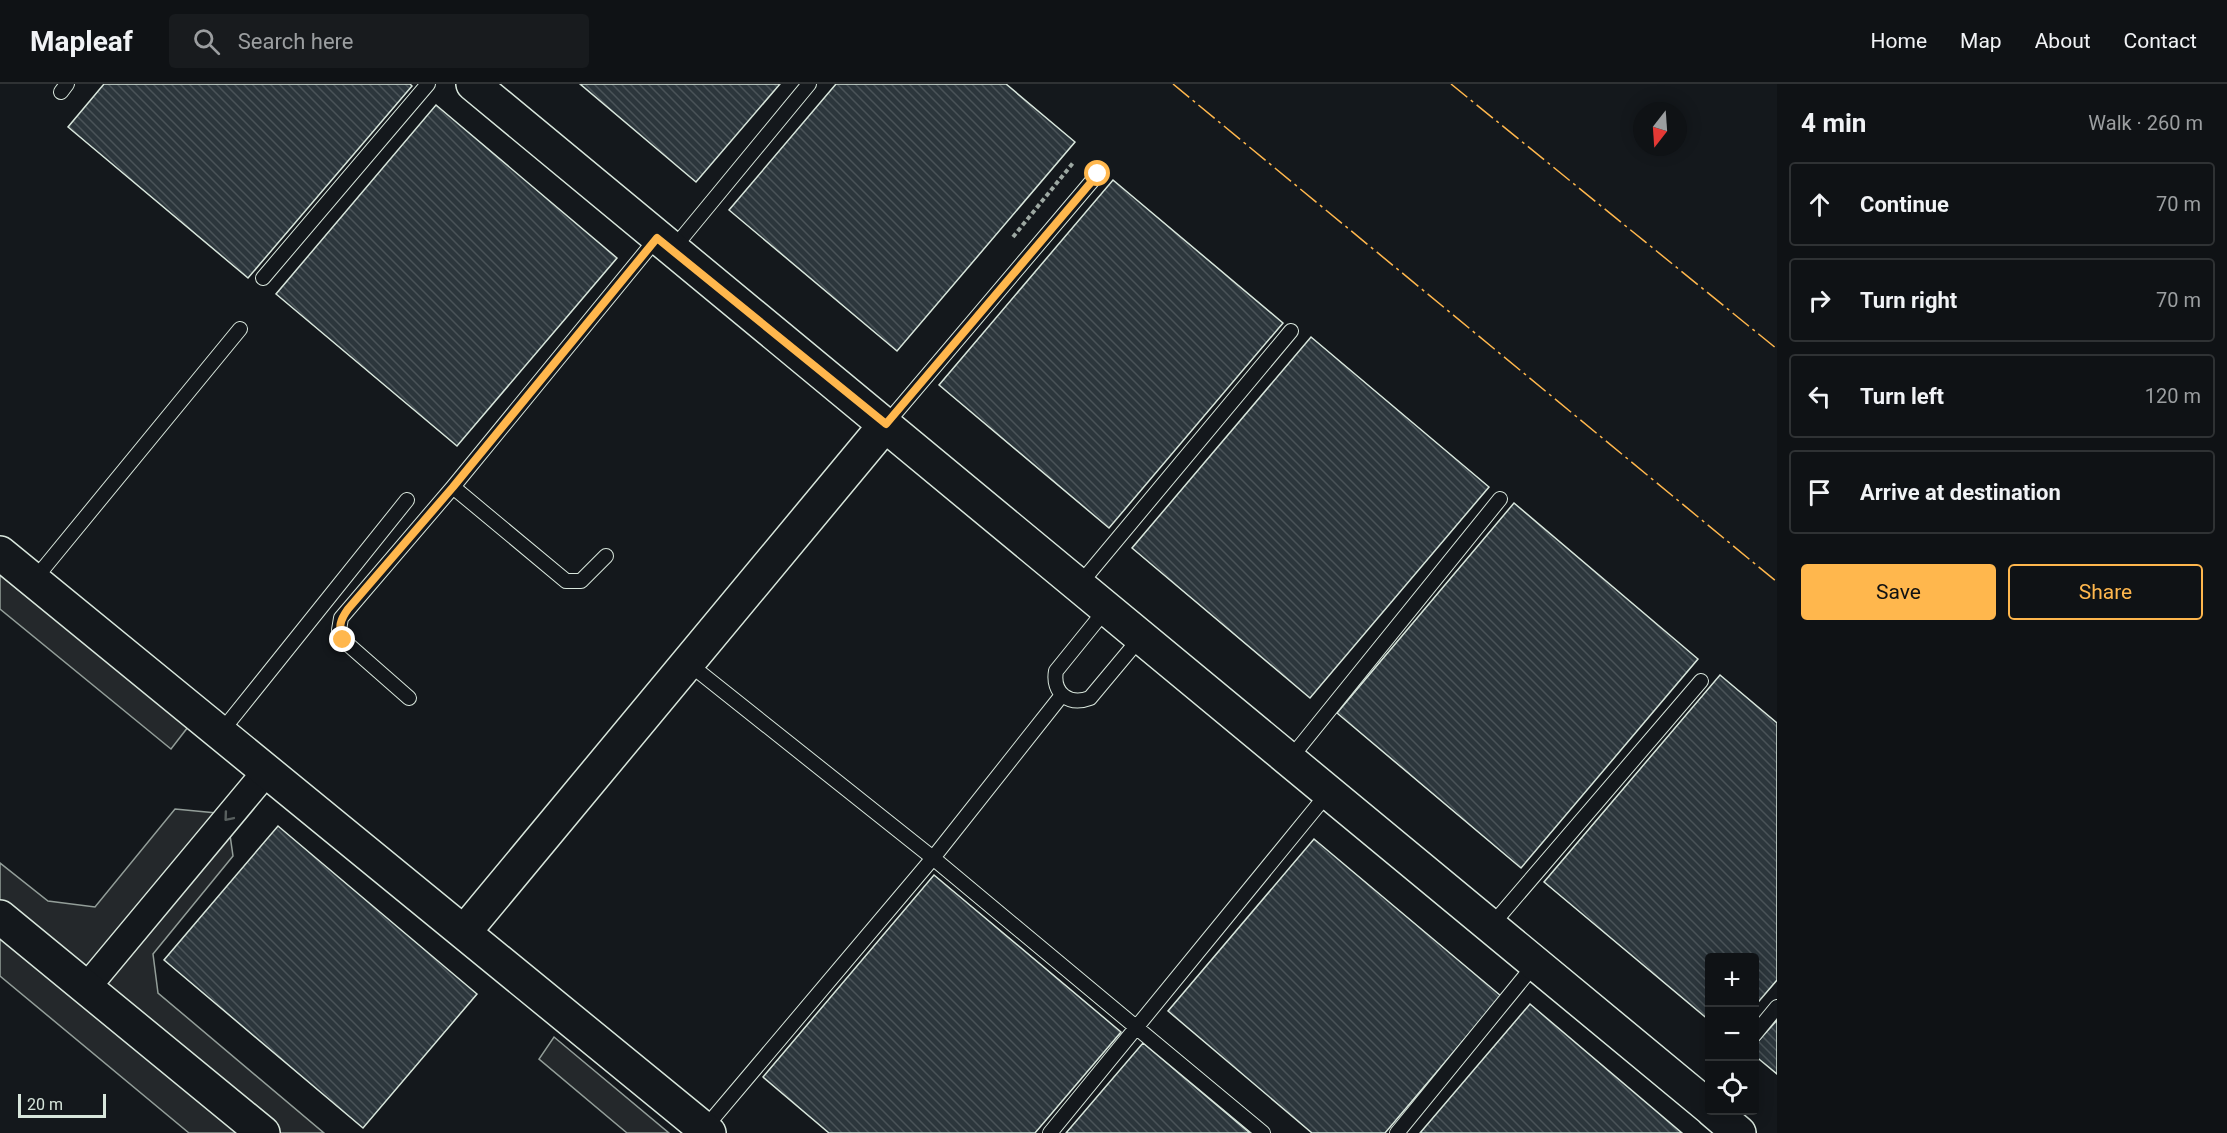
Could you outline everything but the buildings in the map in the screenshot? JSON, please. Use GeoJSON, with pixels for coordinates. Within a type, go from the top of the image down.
{"type":"FeatureCollection","features":[{"type":"Feature","properties":{"kind":"street"},"geometry":{"type":"LineString","coordinates":[[473,84],[886,424],[1490,927],[1705,1101]]}},
{"type":"Feature","properties":{"kind":"street"},"geometry":{"type":"LineString","coordinates":[[465,931],[886,424]]}},
{"type":"Feature","properties":{"kind":"street"},"geometry":{"type":"LineString","coordinates":[[0,553],[707,1131]]}},
{"type":"Feature","properties":{"kind":"street"},"geometry":{"type":"LineString","coordinates":[[86,988],[266,772]]}},
{"type":"Feature","properties":{"kind":"street"},"geometry":{"type":"LineString","coordinates":[[0,917],[262,1133]]}},
{"type":"Feature","properties":{"kind":"street"},"geometry":{"type":"LineString","coordinates":[[1720,1115],[1737,1132]]}},
{"type":"Feature","properties":{"kind":"lane"},"geometry":{"type":"LineString","coordinates":[[263,278],[428,84]]}},
{"type":"Feature","properties":{"kind":"lane"},"geometry":{"type":"LineString","coordinates":[[409,698],[343,640],[339,630],[341,618],[665,244],[809,84]]}},
{"type":"Feature","properties":{"kind":"lane"},"geometry":{"type":"LineString","coordinates":[[886,424],[1098,174]]}},
{"type":"Feature","properties":{"kind":"lane"},"geometry":{"type":"LineString","coordinates":[[34,580],[240,329]]}},
{"type":"Feature","properties":{"kind":"lane"},"geometry":{"type":"LineString","coordinates":[[1079,585],[1291,331]]}},
{"type":"Feature","properties":{"kind":"lane"},"geometry":{"type":"LineString","coordinates":[[453,487],[566,581],[581,581],[606,556]]}},
{"type":"Feature","properties":{"kind":"lane"},"geometry":{"type":"LineString","coordinates":[[1289,760],[1500,499]]}},
{"type":"Feature","properties":{"kind":"lane"},"geometry":{"type":"LineString","coordinates":[[221,732],[407,500]]}},
{"type":"Feature","properties":{"kind":"lane"},"geometry":{"type":"LineString","coordinates":[[1107,608],[1056,670],[1056,688],[1062,695],[1080,702],[1090,698],[1141,637]]}},
{"type":"Feature","properties":{"kind":"lane"},"geometry":{"type":"LineString","coordinates":[[688,663],[933,858],[1263,1133]]}},
{"type":"Feature","properties":{"kind":"lane"},"geometry":{"type":"LineString","coordinates":[[1490,927],[1701,681]]}},
{"type":"Feature","properties":{"kind":"lane"},"geometry":{"type":"LineString","coordinates":[[707,1131],[933,858],[1062,695]]}},
{"type":"Feature","properties":{"kind":"lane"},"geometry":{"type":"LineString","coordinates":[[1050,1133],[1328,793]]}},
{"type":"Feature","properties":{"kind":"lane"},"geometry":{"type":"LineString","coordinates":[[1397,1133],[1535,964]]}},
{"type":"Feature","properties":{"kind":"lane"},"geometry":{"type":"LineString","coordinates":[[1759,1030],[1777,1008]]}},
{"type":"Feature","properties":{"kind":"shaded area"},"geometry":{"type":"Polygon","coordinates":[[[0,575],[188,727],[171,749],[0,609],[0,575]]]}},
{"type":"Feature","properties":{"kind":"shaded area"},"geometry":{"type":"Polygon","coordinates":[[[175,809],[227,814],[233,856],[153,954],[158,993],[324,1133],[189,1133],[0,976],[0,863],[48,901],[95,907],[175,809]]]}},
{"type":"Feature","properties":{"kind":"shaded area"},"geometry":{"type":"Polygon","coordinates":[[[554,1037],[669,1133],[627,1133],[539,1059],[554,1037]]]}},
{"type":"Feature","properties":{"kind":"power"},"geometry":{"type":"LineString","coordinates":[[1173,84],[1777,582]]}},
{"type":"Feature","properties":{"kind":"power"},"geometry":{"type":"LineString","coordinates":[[1451,84],[1777,349]]}},
{"type":"Feature","properties":{"kind":"route"},"geometry":{"type":"LineString","coordinates":[[343,640],[339,630],[341,618],[348,609],[453,487],[657,238],[886,424],[1098,174]]}}]}
